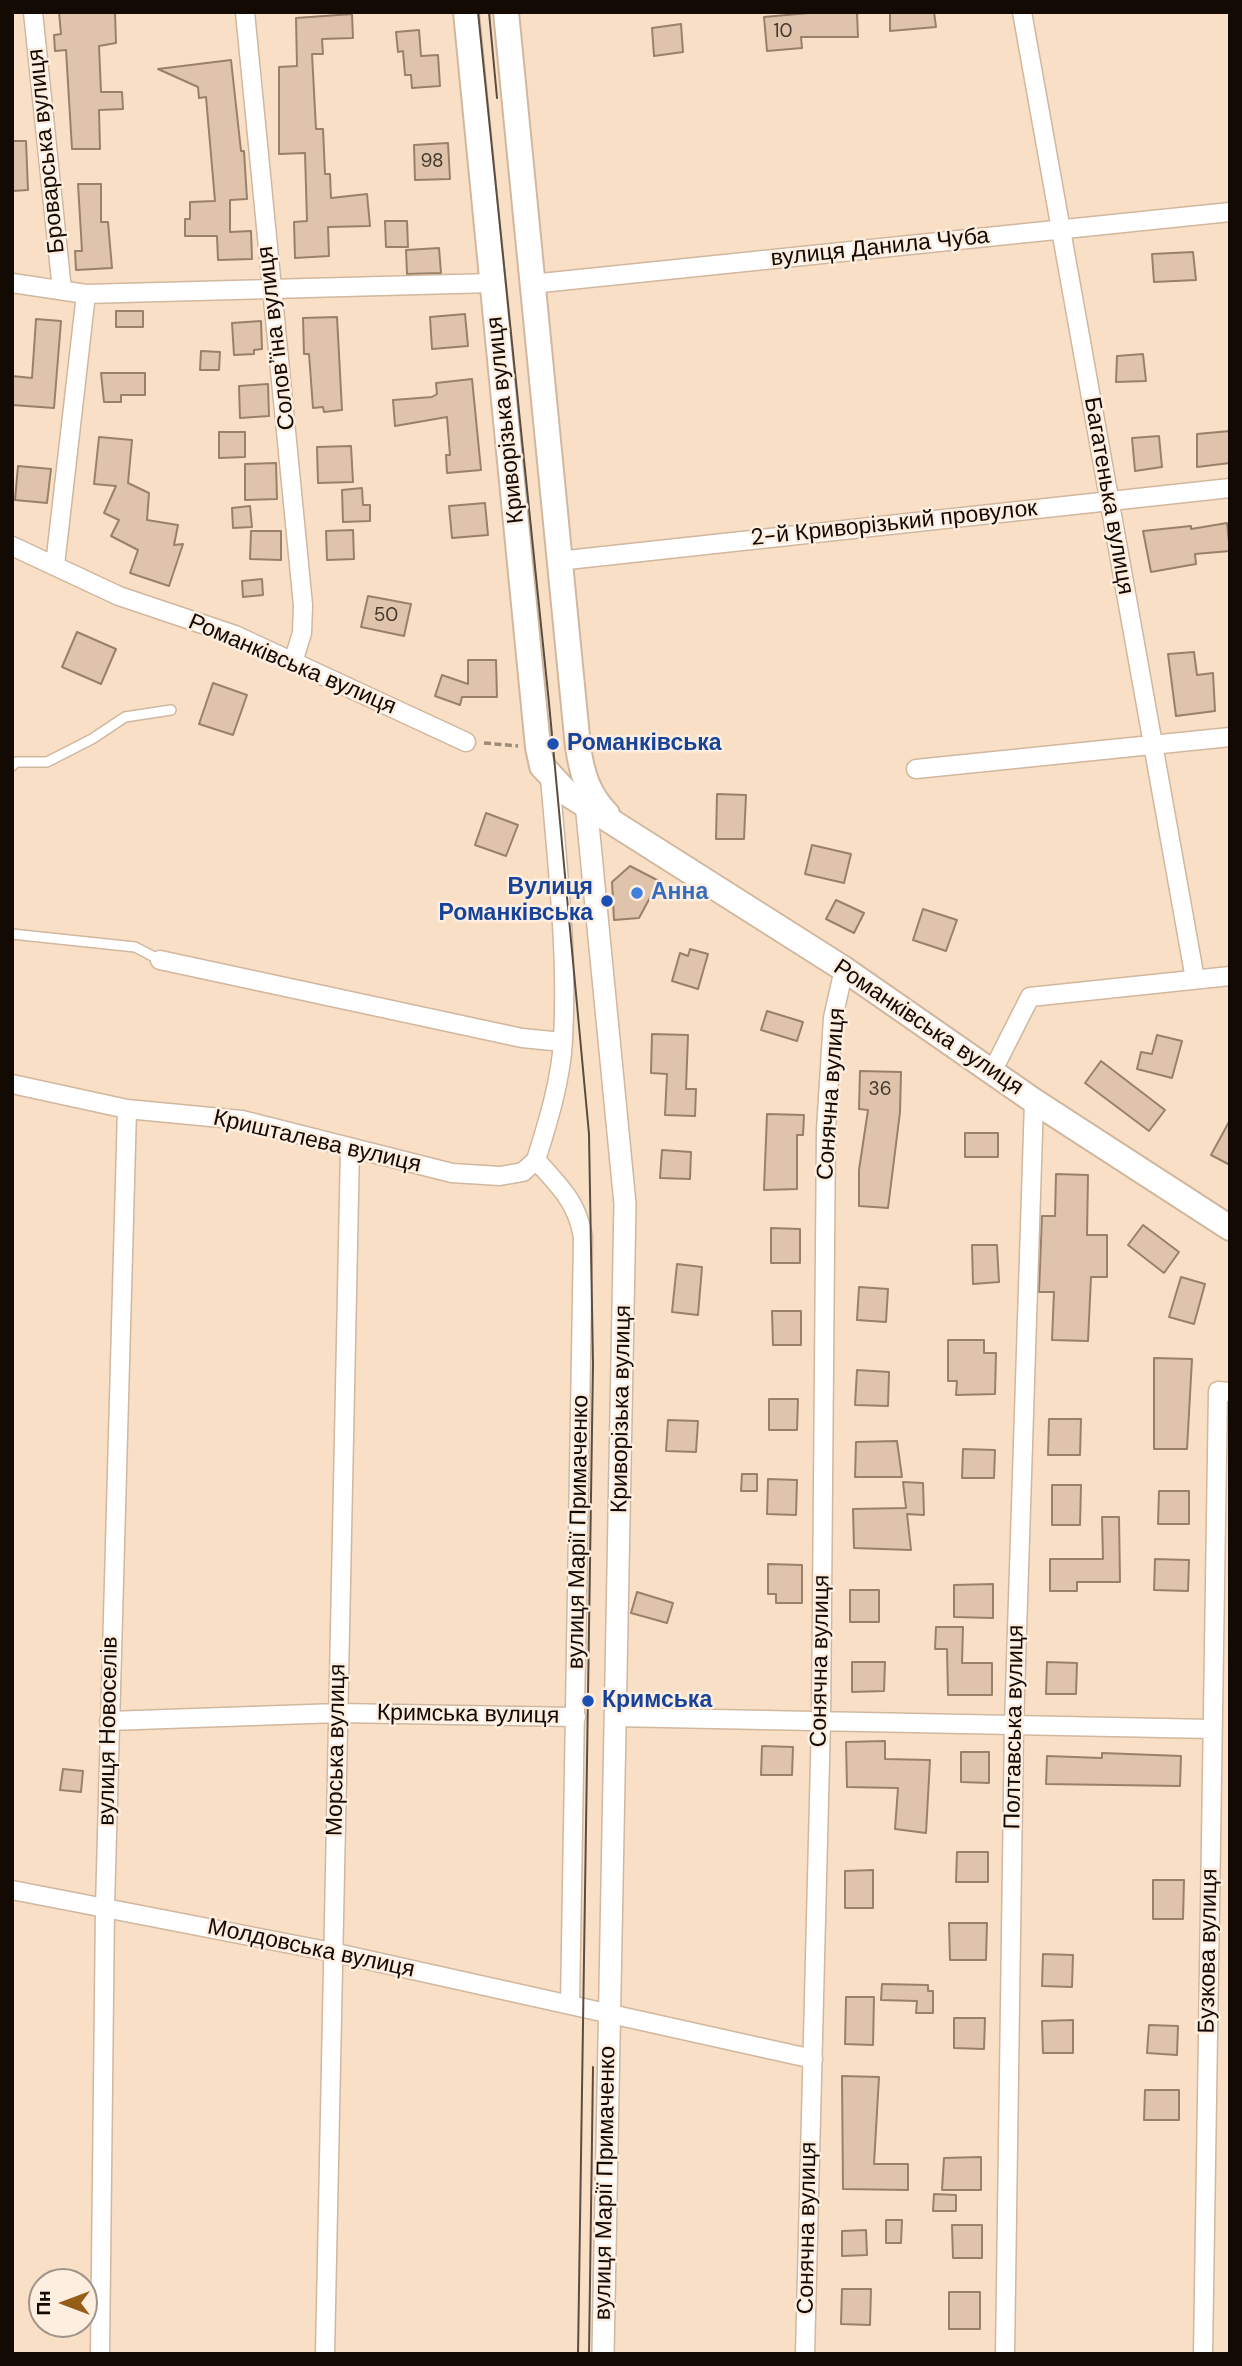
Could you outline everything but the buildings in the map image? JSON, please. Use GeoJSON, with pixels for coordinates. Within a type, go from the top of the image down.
{"type":"FeatureCollection","features":[{"type":"Feature","properties":{"kind":"main road","name":"Криворізька вулиця"},"geometry":{"type":"LineString","coordinates":[[466,12],[538,747],[542,766],[550,778]]}},
{"type":"Feature","properties":{"kind":"main road","name":"Криворізька вулиця"},"geometry":{"type":"LineString","coordinates":[[507,12],[558,561],[583,777],[595,802],[624,832]]}},
{"type":"Feature","properties":{"kind":"main road"},"geometry":{"type":"LineString","coordinates":[[550,778],[624,832]]}},
{"type":"Feature","properties":{"kind":"main road","name":"Романківська вулиця"},"geometry":{"type":"LineString","coordinates":[[624,832],[844,970],[993,1070],[1034,1101],[1230,1228]]}},
{"type":"Feature","properties":{"kind":"street","name":"Броварська вулиця"},"geometry":{"type":"LineString","coordinates":[[33,12],[62,290]]}},
{"type":"Feature","properties":{"kind":"street","name":"Соловʼїна вулиця"},"geometry":{"type":"LineString","coordinates":[[245,12],[303,605],[302,633],[293,662]]}},
{"type":"Feature","properties":{"kind":"street","name":"Багатенька вулиця"},"geometry":{"type":"LineString","coordinates":[[1022,12],[1195,979]]}},
{"type":"Feature","properties":{"kind":"street","name":"вулиця Данила Чуба"},"geometry":{"type":"LineString","coordinates":[[531,284],[1230,212]]}},
{"type":"Feature","properties":{"kind":"street"},"geometry":{"type":"LineString","coordinates":[[12,283],[86,295],[492,283]]}},
{"type":"Feature","properties":{"kind":"street"},"geometry":{"type":"LineString","coordinates":[[55,565],[86,295]]}},
{"type":"Feature","properties":{"kind":"street","name":"2-й Криворізький провулок"},"geometry":{"type":"LineString","coordinates":[[558,561],[1230,488]]}},
{"type":"Feature","properties":{"kind":"street","name":"Романківська вулиця"},"geometry":{"type":"LineString","coordinates":[[12,546],[119,596],[235,635],[466,742]]}},
{"type":"Feature","properties":{"kind":"street"},"geometry":{"type":"LineString","coordinates":[[916,769],[1230,737]]}},
{"type":"Feature","properties":{"kind":"street","name":"Криворізька вулиця"},"geometry":{"type":"LineString","coordinates":[[583,777],[625,1204],[608,2012]]}},
{"type":"Feature","properties":{"kind":"street"},"geometry":{"type":"LineString","coordinates":[[536,1160],[547,1125],[563,1042],[564,956],[550,778]]}},
{"type":"Feature","properties":{"kind":"street"},"geometry":{"type":"LineString","coordinates":[[160,960],[522,1038],[563,1042]]}},
{"type":"Feature","properties":{"kind":"street","name":"Сонячна вулиця"},"geometry":{"type":"LineString","coordinates":[[805,2354],[821,1721],[826,1130],[833,1018],[844,970]]}},
{"type":"Feature","properties":{"kind":"street"},"geometry":{"type":"LineString","coordinates":[[993,1070],[1030,997],[1230,976]]}},
{"type":"Feature","properties":{"kind":"street","name":"Кришталева вулиця"},"geometry":{"type":"LineString","coordinates":[[12,1084],[127,1109],[242,1120],[452,1172],[500,1176],[523,1172],[536,1160]]}},
{"type":"Feature","properties":{"kind":"street","name":"Полтавська вулиця"},"geometry":{"type":"LineString","coordinates":[[1005,2354],[1014,1725],[1034,1101]]}},
{"type":"Feature","properties":{"kind":"street","name":"вулиця Новоселів"},"geometry":{"type":"LineString","coordinates":[[100,2354],[104,1907],[127,1109]]}},
{"type":"Feature","properties":{"kind":"street","name":"Морська вулиця"},"geometry":{"type":"LineString","coordinates":[[325,2354],[350,1147]]}},
{"type":"Feature","properties":{"kind":"street","name":"вулиця Марії Примаченко"},"geometry":{"type":"LineString","coordinates":[[536,1160],[565,1192],[579,1214],[583,1237],[570,2004]]}},
{"type":"Feature","properties":{"kind":"street","name":"Бузкова вулиця"},"geometry":{"type":"LineString","coordinates":[[1203,2354],[1218,1391],[1230,1392]]}},
{"type":"Feature","properties":{"kind":"street","name":"Кримська вулиця"},"geometry":{"type":"LineString","coordinates":[[109,1721],[338,1713],[576,1717]]}},
{"type":"Feature","properties":{"kind":"street"},"geometry":{"type":"LineString","coordinates":[[614,1717],[1212,1729]]}},
{"type":"Feature","properties":{"kind":"street","name":"Молдовська вулиця"},"geometry":{"type":"LineString","coordinates":[[12,1890],[332,1952],[813,2059]]}},
{"type":"Feature","properties":{"kind":"street","name":"вулиця Марії Примаченко"},"geometry":{"type":"LineString","coordinates":[[603,2354],[608,2012]]}},
{"type":"Feature","properties":{"kind":"lane"},"geometry":{"type":"LineString","coordinates":[[12,766],[16,762],[47,762],[92,739],[125,717],[171,710]]}},
{"type":"Feature","properties":{"kind":"lane"},"geometry":{"type":"LineString","coordinates":[[12,934],[135,947],[160,960]]}},
{"type":"Feature","properties":{"kind":"path"},"geometry":{"type":"LineString","coordinates":[[466,742],[538,747]]}},
{"type":"Feature","properties":{"kind":"tram line"},"geometry":{"type":"LineString","coordinates":[[478,12],[549,703],[589,1134],[593,1364],[578,2354]]}},
{"type":"Feature","properties":{"kind":"tram line"},"geometry":{"type":"LineString","coordinates":[[489,12],[497,98]]}},
{"type":"Feature","properties":{"kind":"tram line"},"geometry":{"type":"LineString","coordinates":[[589,2354],[593,2067]]}},
{"type":"Feature","properties":{"kind":"place","name":"Романківська"},"geometry":{"type":"Point","coordinates":[553,744]}},
{"type":"Feature","properties":{"kind":"place","name":"Анна"},"geometry":{"type":"Point","coordinates":[637,893]}},
{"type":"Feature","properties":{"kind":"place","name":"Вулиця Романківська"},"geometry":{"type":"Point","coordinates":[607,901]}},
{"type":"Feature","properties":{"kind":"place","name":"Кримська"},"geometry":{"type":"Point","coordinates":[588,1701]}}]}
